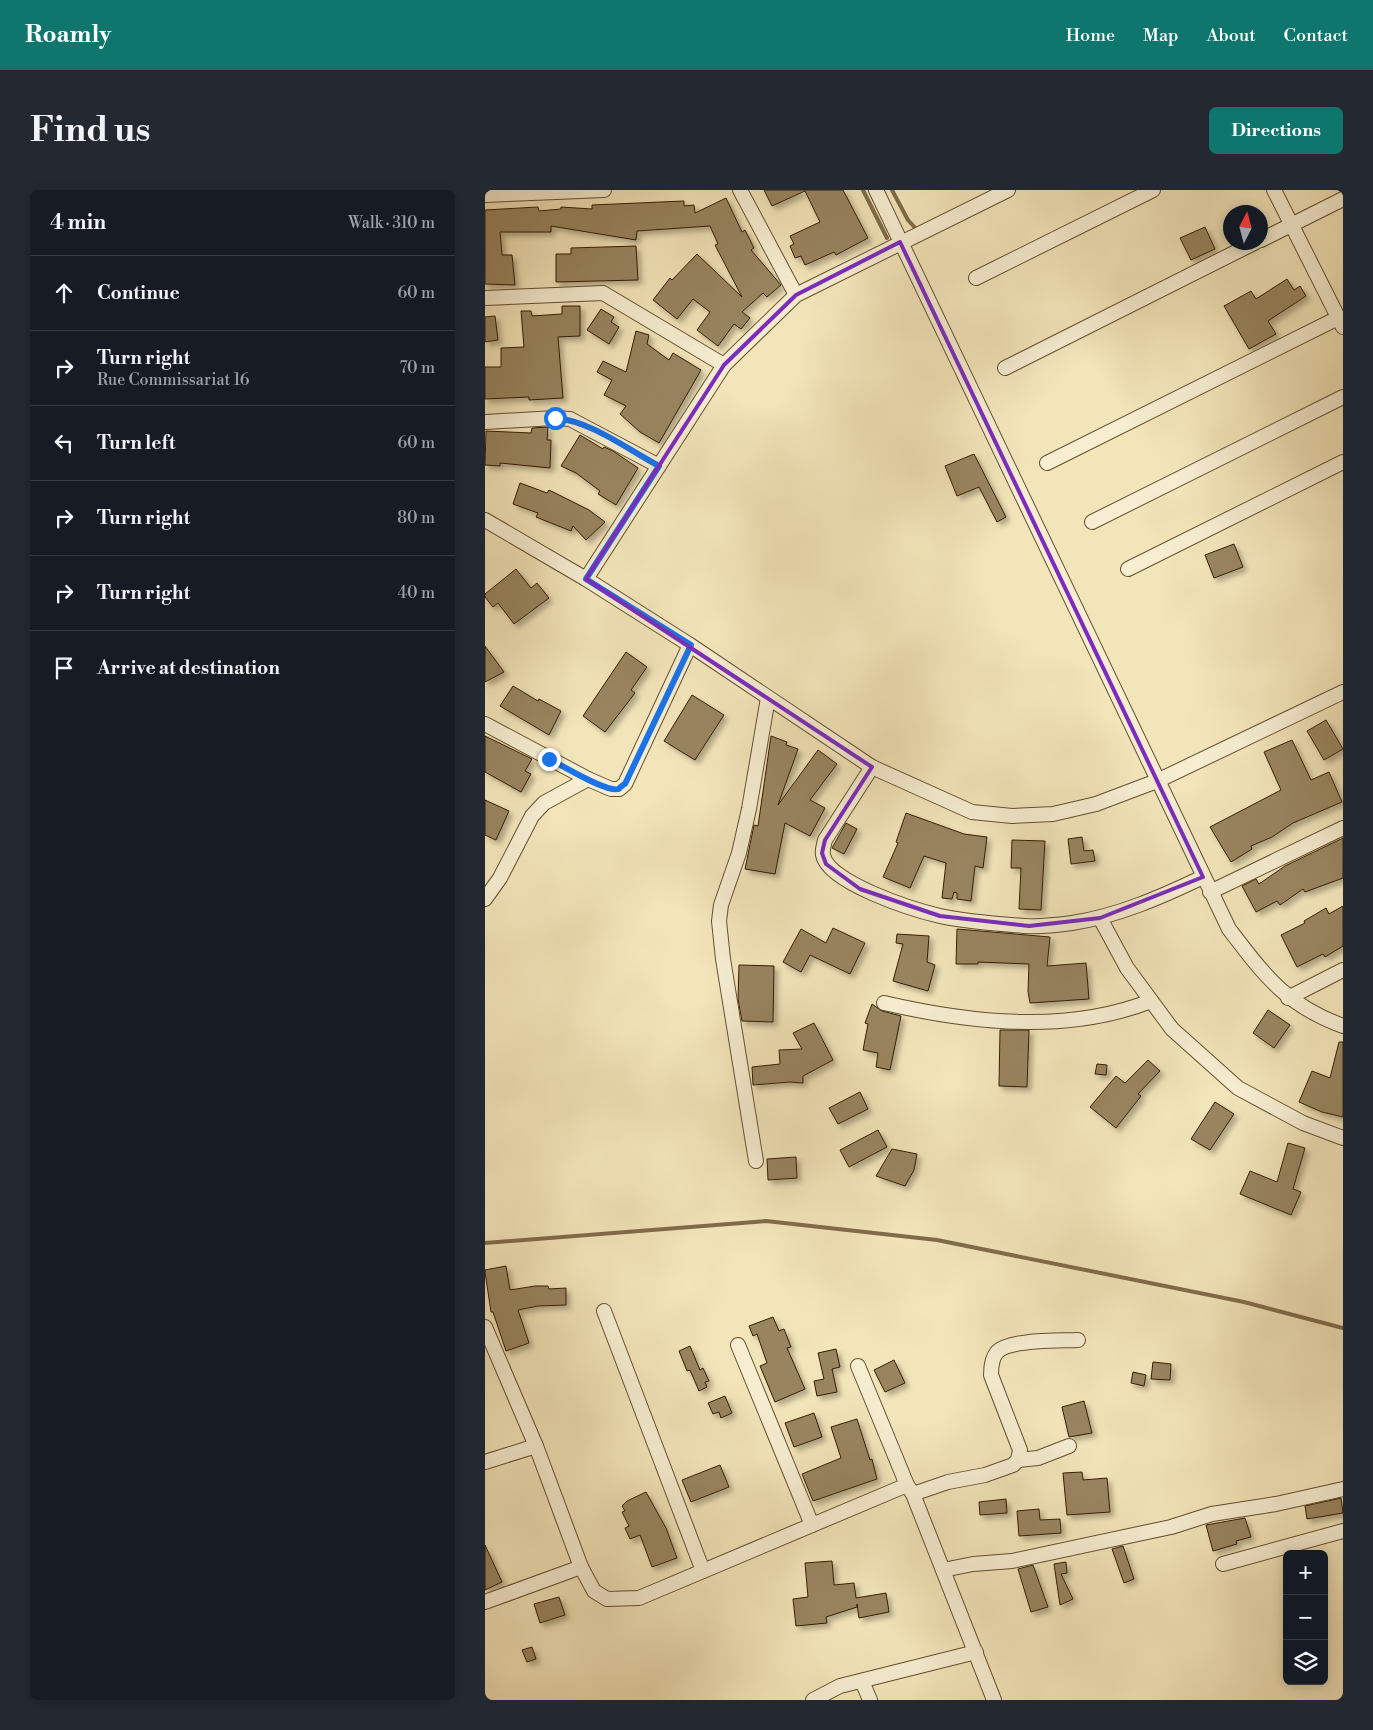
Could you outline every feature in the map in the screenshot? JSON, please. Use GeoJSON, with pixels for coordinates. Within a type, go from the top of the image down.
{"type":"FeatureCollection","features":[{"type":"Feature","properties":{"kind":"street"},"geometry":{"type":"LineString","coordinates":[[485,195],[604,190]]}},
{"type":"Feature","properties":{"kind":"street"},"geometry":{"type":"LineString","coordinates":[[740,190],[796,295]]}},
{"type":"Feature","properties":{"kind":"street"},"geometry":{"type":"LineString","coordinates":[[876,190],[1157,782],[1229,929],[1263,973],[1288,998],[1343,1026]]}},
{"type":"Feature","properties":{"kind":"street"},"geometry":{"type":"LineString","coordinates":[[586,579],[724,365],[796,295],[1008,190]]}},
{"type":"Feature","properties":{"kind":"street"},"geometry":{"type":"LineString","coordinates":[[976,278],[1153,190]]}},
{"type":"Feature","properties":{"kind":"street"},"geometry":{"type":"LineString","coordinates":[[1047,464],[1341,323],[1274,190]]}},
{"type":"Feature","properties":{"kind":"street"},"geometry":{"type":"LineString","coordinates":[[1268,236],[1339,197]]}},
{"type":"Feature","properties":{"kind":"street"},"geometry":{"type":"LineString","coordinates":[[1005,368],[1240,250]]}},
{"type":"Feature","properties":{"kind":"street"},"geometry":{"type":"LineString","coordinates":[[485,298],[603,293],[724,365]]}},
{"type":"Feature","properties":{"kind":"street"},"geometry":{"type":"LineString","coordinates":[[1092,522],[1343,397]]}},
{"type":"Feature","properties":{"kind":"street"},"geometry":{"type":"LineString","coordinates":[[485,422],[555,418],[570,419],[659,466]]}},
{"type":"Feature","properties":{"kind":"street"},"geometry":{"type":"LineString","coordinates":[[1128,569],[1343,462]]}},
{"type":"Feature","properties":{"kind":"street"},"geometry":{"type":"LineString","coordinates":[[485,520],[586,579],[691,645],[872,767],[972,812],[1012,816],[1053,814],[1097,804],[1157,782],[1343,692]]}},
{"type":"Feature","properties":{"kind":"street"},"geometry":{"type":"LineString","coordinates":[[485,724],[588,779],[611,789],[619,789],[625,784],[691,645]]}},
{"type":"Feature","properties":{"kind":"street"},"geometry":{"type":"LineString","coordinates":[[756,1161],[723,959],[719,920],[721,905],[739,853],[749,809],[768,698]]}},
{"type":"Feature","properties":{"kind":"street"},"geometry":{"type":"LineString","coordinates":[[872,767],[825,840],[822,853],[826,864],[841,877],[860,889],[940,916],[1029,926],[1100,918],[1159,898],[1203,878]]}},
{"type":"Feature","properties":{"kind":"street"},"geometry":{"type":"LineString","coordinates":[[485,899],[500,878],[532,816],[544,803],[588,779]]}},
{"type":"Feature","properties":{"kind":"street"},"geometry":{"type":"LineString","coordinates":[[1211,892],[1343,828]]}},
{"type":"Feature","properties":{"kind":"street"},"geometry":{"type":"LineString","coordinates":[[1100,918],[1127,968],[1172,1029],[1238,1088],[1303,1123],[1343,1138]]}},
{"type":"Feature","properties":{"kind":"street"},"geometry":{"type":"LineString","coordinates":[[1288,998],[1343,970]]}},
{"type":"Feature","properties":{"kind":"street"},"geometry":{"type":"LineString","coordinates":[[884,1003],[933,1014],[990,1020],[1052,1022],[1101,1017],[1151,1001]]}},
{"type":"Feature","properties":{"kind":"street"},"geometry":{"type":"LineString","coordinates":[[605,1311],[703,1571]]}},
{"type":"Feature","properties":{"kind":"street"},"geometry":{"type":"LineString","coordinates":[[485,1327],[536,1446],[581,1567],[594,1591],[607,1598],[621,1600],[639,1598],[812,1525],[910,1490],[985,1475],[1013,1465],[1018,1460],[1020,1450],[991,1375],[992,1364],[997,1352],[1010,1345],[1078,1340]]}},
{"type":"Feature","properties":{"kind":"street"},"geometry":{"type":"LineString","coordinates":[[738,1345],[812,1525]]}},
{"type":"Feature","properties":{"kind":"street"},"geometry":{"type":"LineString","coordinates":[[858,1366],[995,1700]]}},
{"type":"Feature","properties":{"kind":"street"},"geometry":{"type":"LineString","coordinates":[[485,1462],[536,1446]]}},
{"type":"Feature","properties":{"kind":"street"},"geometry":{"type":"LineString","coordinates":[[1018,1460],[1038,1458],[1069,1446]]}},
{"type":"Feature","properties":{"kind":"street"},"geometry":{"type":"LineString","coordinates":[[943,1570],[973,1564],[1012,1562],[1171,1526],[1212,1514],[1276,1504],[1343,1489]]}},
{"type":"Feature","properties":{"kind":"street"},"geometry":{"type":"LineString","coordinates":[[1223,1564],[1343,1531]]}},
{"type":"Feature","properties":{"kind":"street"},"geometry":{"type":"LineString","coordinates":[[485,1602],[581,1567]]}},
{"type":"Feature","properties":{"kind":"street"},"geometry":{"type":"LineString","coordinates":[[813,1700],[841,1686],[976,1652]]}},
{"type":"Feature","properties":{"kind":"street"},"geometry":{"type":"LineString","coordinates":[[862,1681],[870,1700]]}},
{"type":"Feature","properties":{"kind":"highlighted area"},"geometry":{"type":"Polygon","coordinates":[[[900,242],[1203,877],[1100,918],[1029,926],[940,916],[860,889],[826,864],[822,853],[825,840],[872,767],[586,579],[724,365],[796,295],[900,242]]]}},
{"type":"Feature","properties":{"kind":"building"},"geometry":{"type":"Polygon","coordinates":[[[764,190],[843,190],[868,238],[836,255],[834,252],[805,265],[801,256],[795,258],[790,246],[794,244],[790,236],[820,222],[805,191],[772,206],[764,190]]]}},
{"type":"Feature","properties":{"kind":"building"},"geometry":{"type":"Polygon","coordinates":[[[726,198],[742,232],[745,230],[754,248],[751,250],[781,285],[767,297],[763,293],[742,312],[750,318],[741,329],[734,324],[718,346],[697,330],[710,312],[693,299],[677,319],[653,300],[670,278],[672,280],[697,254],[742,297],[715,245],[718,244],[710,226],[637,231],[636,240],[551,226],[551,232],[500,232],[502,255],[512,255],[515,285],[485,284],[485,210],[538,207],[539,211],[561,209],[561,207],[592,209],[592,205],[684,201],[684,206],[694,205],[695,213],[726,198]]]}},
{"type":"Feature","properties":{"kind":"building"},"geometry":{"type":"Polygon","coordinates":[[[1205,227],[1215,249],[1191,260],[1180,238],[1205,227]]]}},
{"type":"Feature","properties":{"kind":"building"},"geometry":{"type":"Polygon","coordinates":[[[636,246],[638,280],[556,282],[556,254],[571,254],[571,248],[636,246]]]}},
{"type":"Feature","properties":{"kind":"building"},"geometry":{"type":"Polygon","coordinates":[[[1287,279],[1294,290],[1300,286],[1306,296],[1268,321],[1276,334],[1249,349],[1224,306],[1251,291],[1256,299],[1287,279]]]}},
{"type":"Feature","properties":{"kind":"building"},"geometry":{"type":"Polygon","coordinates":[[[562,306],[580,306],[580,336],[558,337],[563,398],[529,400],[529,397],[485,399],[485,367],[501,367],[501,348],[524,347],[521,311],[531,311],[532,316],[562,314],[562,306]]]}},
{"type":"Feature","properties":{"kind":"building"},"geometry":{"type":"Polygon","coordinates":[[[601,309],[614,317],[611,322],[619,327],[609,344],[587,330],[601,309]]]}},
{"type":"Feature","properties":{"kind":"building"},"geometry":{"type":"Polygon","coordinates":[[[495,316],[498,340],[485,342],[485,317],[495,316]]]}},
{"type":"Feature","properties":{"kind":"building"},"geometry":{"type":"Polygon","coordinates":[[[636,331],[649,335],[647,344],[669,360],[673,353],[701,370],[659,443],[640,432],[620,414],[626,406],[604,395],[612,380],[597,372],[603,361],[626,372],[636,331]]]}},
{"type":"Feature","properties":{"kind":"building"},"geometry":{"type":"Polygon","coordinates":[[[548,427],[547,440],[551,440],[550,468],[500,463],[500,466],[485,465],[486,431],[531,433],[532,428],[548,427]]]}},
{"type":"Feature","properties":{"kind":"building"},"geometry":{"type":"Polygon","coordinates":[[[580,435],[603,449],[604,447],[613,451],[638,468],[616,505],[598,494],[600,491],[576,473],[561,466],[580,435]]]}},
{"type":"Feature","properties":{"kind":"building"},"geometry":{"type":"Polygon","coordinates":[[[974,454],[1006,517],[997,522],[979,487],[957,496],[945,466],[974,454]]]}},
{"type":"Feature","properties":{"kind":"building"},"geometry":{"type":"Polygon","coordinates":[[[520,483],[547,493],[549,490],[589,510],[605,522],[586,540],[573,526],[571,531],[536,517],[538,513],[513,504],[520,483]]]}},
{"type":"Feature","properties":{"kind":"building"},"geometry":{"type":"Polygon","coordinates":[[[1234,544],[1243,567],[1214,578],[1205,555],[1234,544]]]}},
{"type":"Feature","properties":{"kind":"building"},"geometry":{"type":"Polygon","coordinates":[[[516,569],[531,588],[537,583],[549,598],[514,624],[498,603],[493,607],[485,597],[485,594],[516,569]]]}},
{"type":"Feature","properties":{"kind":"building"},"geometry":{"type":"Polygon","coordinates":[[[485,646],[504,672],[485,682],[485,646]]]}},
{"type":"Feature","properties":{"kind":"building"},"geometry":{"type":"Polygon","coordinates":[[[626,652],[647,667],[631,690],[635,693],[605,732],[583,716],[626,652]]]}},
{"type":"Feature","properties":{"kind":"building"},"geometry":{"type":"Polygon","coordinates":[[[513,686],[538,701],[539,699],[561,711],[549,735],[500,706],[513,686]]]}},
{"type":"Feature","properties":{"kind":"building"},"geometry":{"type":"Polygon","coordinates":[[[692,695],[724,715],[695,760],[664,741],[692,695]]]}},
{"type":"Feature","properties":{"kind":"building"},"geometry":{"type":"Polygon","coordinates":[[[1326,720],[1343,749],[1324,760],[1307,731],[1326,720]]]}},
{"type":"Feature","properties":{"kind":"building"},"geometry":{"type":"Polygon","coordinates":[[[485,736],[532,759],[525,771],[531,774],[521,792],[485,772],[485,736]]]}},
{"type":"Feature","properties":{"kind":"building"},"geometry":{"type":"Polygon","coordinates":[[[771,736],[787,742],[786,745],[798,749],[778,805],[818,750],[837,764],[810,800],[825,808],[810,836],[785,823],[775,874],[745,869],[754,825],[758,826],[771,736]]]}},
{"type":"Feature","properties":{"kind":"building"},"geometry":{"type":"Polygon","coordinates":[[[1292,740],[1311,780],[1329,772],[1342,802],[1293,823],[1272,837],[1251,846],[1252,849],[1231,862],[1210,827],[1281,790],[1264,752],[1292,740]]]}},
{"type":"Feature","properties":{"kind":"building"},"geometry":{"type":"Polygon","coordinates":[[[485,800],[509,811],[496,840],[485,835],[485,800]]]}},
{"type":"Feature","properties":{"kind":"building"},"geometry":{"type":"Polygon","coordinates":[[[906,813],[964,834],[987,837],[983,868],[975,866],[971,901],[957,899],[957,893],[954,892],[952,899],[942,898],[946,863],[924,856],[910,888],[883,877],[898,843],[896,842],[906,813]]]}},
{"type":"Feature","properties":{"kind":"building"},"geometry":{"type":"Polygon","coordinates":[[[846,823],[857,829],[844,854],[832,848],[846,823]]]}},
{"type":"Feature","properties":{"kind":"building"},"geometry":{"type":"Polygon","coordinates":[[[1082,837],[1084,851],[1093,850],[1095,861],[1071,864],[1068,839],[1082,837]]]}},
{"type":"Feature","properties":{"kind":"building"},"geometry":{"type":"Polygon","coordinates":[[[1343,838],[1343,878],[1305,892],[1303,889],[1280,905],[1277,901],[1256,912],[1242,886],[1256,879],[1259,884],[1285,866],[1343,838]]]}},
{"type":"Feature","properties":{"kind":"building"},"geometry":{"type":"Polygon","coordinates":[[[1012,840],[1045,841],[1041,910],[1019,909],[1021,868],[1011,868],[1012,840]]]}},
{"type":"Feature","properties":{"kind":"building"},"geometry":{"type":"Polygon","coordinates":[[[1343,906],[1343,946],[1325,957],[1323,954],[1297,967],[1281,935],[1305,923],[1304,921],[1326,908],[1329,914],[1343,906]]]}},
{"type":"Feature","properties":{"kind":"building"},"geometry":{"type":"Polygon","coordinates":[[[833,928],[865,943],[850,974],[810,955],[801,972],[783,962],[801,929],[826,943],[833,928]]]}},
{"type":"Feature","properties":{"kind":"building"},"geometry":{"type":"Polygon","coordinates":[[[957,929],[1050,937],[1047,966],[1086,963],[1089,999],[1030,1003],[1028,991],[1029,964],[978,962],[978,964],[956,964],[957,929]]]}},
{"type":"Feature","properties":{"kind":"building"},"geometry":{"type":"Polygon","coordinates":[[[897,934],[929,936],[927,962],[935,965],[928,991],[893,981],[903,944],[896,943],[897,934]]]}},
{"type":"Feature","properties":{"kind":"building"},"geometry":{"type":"Polygon","coordinates":[[[739,965],[774,966],[773,1022],[742,1021],[738,999],[739,965]]]}},
{"type":"Feature","properties":{"kind":"building"},"geometry":{"type":"Polygon","coordinates":[[[872,1004],[882,1011],[901,1016],[890,1070],[876,1067],[878,1053],[863,1050],[868,1024],[865,1023],[872,1004]]]}},
{"type":"Feature","properties":{"kind":"building"},"geometry":{"type":"Polygon","coordinates":[[[1268,1010],[1290,1025],[1274,1048],[1253,1033],[1268,1010]]]}},
{"type":"Feature","properties":{"kind":"building"},"geometry":{"type":"Polygon","coordinates":[[[814,1023],[833,1060],[803,1076],[803,1083],[790,1082],[753,1085],[752,1067],[780,1064],[779,1050],[802,1049],[793,1033],[814,1023]]]}},
{"type":"Feature","properties":{"kind":"building"},"geometry":{"type":"Polygon","coordinates":[[[1000,1030],[1029,1030],[1027,1087],[999,1086],[1000,1030]]]}},
{"type":"Feature","properties":{"kind":"building"},"geometry":{"type":"Polygon","coordinates":[[[1339,1042],[1343,1042],[1343,1117],[1322,1112],[1299,1102],[1312,1071],[1330,1078],[1339,1042]]]}},
{"type":"Feature","properties":{"kind":"building"},"geometry":{"type":"Polygon","coordinates":[[[1148,1060],[1160,1071],[1138,1094],[1141,1096],[1116,1128],[1090,1107],[1116,1076],[1125,1083],[1148,1060]]]}},
{"type":"Feature","properties":{"kind":"building"},"geometry":{"type":"Polygon","coordinates":[[[1097,1064],[1107,1065],[1106,1075],[1095,1074],[1097,1064]]]}},
{"type":"Feature","properties":{"kind":"building"},"geometry":{"type":"Polygon","coordinates":[[[860,1092],[868,1109],[838,1124],[829,1108],[860,1092]]]}},
{"type":"Feature","properties":{"kind":"building"},"geometry":{"type":"Polygon","coordinates":[[[1215,1102],[1234,1114],[1210,1150],[1191,1139],[1215,1102]]]}},
{"type":"Feature","properties":{"kind":"building"},"geometry":{"type":"Polygon","coordinates":[[[878,1130],[887,1147],[849,1167],[840,1150],[878,1130]]]}},
{"type":"Feature","properties":{"kind":"building"},"geometry":{"type":"Polygon","coordinates":[[[1288,1143],[1305,1148],[1293,1189],[1301,1192],[1291,1215],[1240,1194],[1250,1171],[1277,1182],[1288,1143]]]}},
{"type":"Feature","properties":{"kind":"building"},"geometry":{"type":"Polygon","coordinates":[[[892,1149],[917,1154],[914,1170],[905,1186],[876,1176],[892,1149]]]}},
{"type":"Feature","properties":{"kind":"building"},"geometry":{"type":"Polygon","coordinates":[[[796,1157],[797,1178],[768,1180],[767,1159],[796,1157]]]}},
{"type":"Feature","properties":{"kind":"building"},"geometry":{"type":"Polygon","coordinates":[[[506,1266],[510,1290],[535,1286],[548,1286],[549,1289],[566,1288],[566,1305],[538,1306],[518,1310],[529,1343],[506,1351],[493,1312],[491,1312],[485,1270],[506,1266]]]}},
{"type":"Feature","properties":{"kind":"building"},"geometry":{"type":"Polygon","coordinates":[[[773,1317],[779,1331],[784,1329],[791,1347],[787,1348],[805,1389],[775,1402],[760,1366],[767,1363],[757,1334],[753,1336],[749,1326],[773,1317]]]}},
{"type":"Feature","properties":{"kind":"building"},"geometry":{"type":"Polygon","coordinates":[[[690,1346],[700,1370],[703,1368],[709,1381],[705,1382],[707,1387],[699,1391],[690,1370],[687,1371],[679,1351],[690,1346]]]}},
{"type":"Feature","properties":{"kind":"building"},"geometry":{"type":"Polygon","coordinates":[[[836,1349],[840,1367],[832,1369],[837,1392],[817,1396],[814,1381],[824,1379],[818,1353],[836,1349]]]}},
{"type":"Feature","properties":{"kind":"building"},"geometry":{"type":"Polygon","coordinates":[[[894,1360],[905,1383],[885,1392],[874,1370],[894,1360]]]}},
{"type":"Feature","properties":{"kind":"building"},"geometry":{"type":"Polygon","coordinates":[[[1153,1362],[1171,1364],[1170,1380],[1151,1379],[1153,1362]]]}},
{"type":"Feature","properties":{"kind":"building"},"geometry":{"type":"Polygon","coordinates":[[[1133,1372],[1146,1375],[1144,1386],[1131,1383],[1133,1372]]]}},
{"type":"Feature","properties":{"kind":"building"},"geometry":{"type":"Polygon","coordinates":[[[725,1396],[732,1413],[721,1418],[719,1412],[713,1414],[708,1403],[725,1396]]]}},
{"type":"Feature","properties":{"kind":"building"},"geometry":{"type":"Polygon","coordinates":[[[1084,1401],[1092,1433],[1069,1437],[1062,1407],[1084,1401]]]}},
{"type":"Feature","properties":{"kind":"building"},"geometry":{"type":"Polygon","coordinates":[[[814,1413],[822,1437],[794,1447],[785,1423],[814,1413]]]}},
{"type":"Feature","properties":{"kind":"building"},"geometry":{"type":"Polygon","coordinates":[[[857,1419],[870,1460],[872,1459],[877,1479],[813,1501],[802,1474],[841,1458],[831,1427],[857,1419]]]}},
{"type":"Feature","properties":{"kind":"building"},"geometry":{"type":"Polygon","coordinates":[[[720,1465],[729,1487],[691,1502],[682,1480],[720,1465]]]}},
{"type":"Feature","properties":{"kind":"building"},"geometry":{"type":"Polygon","coordinates":[[[1082,1472],[1083,1480],[1107,1478],[1110,1512],[1067,1515],[1063,1473],[1082,1472]]]}},
{"type":"Feature","properties":{"kind":"building"},"geometry":{"type":"Polygon","coordinates":[[[646,1492],[666,1528],[677,1558],[652,1567],[640,1535],[630,1539],[625,1528],[629,1526],[622,1512],[625,1511],[622,1506],[627,1501],[646,1492]]]}},
{"type":"Feature","properties":{"kind":"building"},"geometry":{"type":"Polygon","coordinates":[[[1341,1498],[1343,1513],[1307,1519],[1305,1506],[1341,1498]]]}},
{"type":"Feature","properties":{"kind":"building"},"geometry":{"type":"Polygon","coordinates":[[[1006,1499],[1007,1513],[980,1515],[979,1502],[1006,1499]]]}},
{"type":"Feature","properties":{"kind":"building"},"geometry":{"type":"Polygon","coordinates":[[[1039,1509],[1040,1520],[1060,1519],[1061,1533],[1019,1536],[1017,1511],[1039,1509]]]}},
{"type":"Feature","properties":{"kind":"building"},"geometry":{"type":"Polygon","coordinates":[[[1245,1518],[1251,1537],[1236,1541],[1237,1544],[1213,1551],[1206,1525],[1245,1518]]]}},
{"type":"Feature","properties":{"kind":"building"},"geometry":{"type":"Polygon","coordinates":[[[485,1545],[502,1582],[485,1590],[485,1545]]]}},
{"type":"Feature","properties":{"kind":"building"},"geometry":{"type":"Polygon","coordinates":[[[1123,1546],[1134,1579],[1124,1583],[1112,1549],[1123,1546]]]}},
{"type":"Feature","properties":{"kind":"building"},"geometry":{"type":"Polygon","coordinates":[[[832,1561],[834,1585],[854,1583],[856,1598],[886,1593],[889,1612],[859,1618],[857,1604],[857,1607],[826,1617],[827,1623],[796,1626],[793,1599],[808,1597],[805,1563],[832,1561]]]}},
{"type":"Feature","properties":{"kind":"building"},"geometry":{"type":"Polygon","coordinates":[[[1066,1562],[1067,1573],[1061,1574],[1073,1599],[1060,1605],[1054,1564],[1066,1562]]]}},
{"type":"Feature","properties":{"kind":"building"},"geometry":{"type":"Polygon","coordinates":[[[1033,1565],[1048,1607],[1031,1612],[1018,1569],[1033,1565]]]}},
{"type":"Feature","properties":{"kind":"building"},"geometry":{"type":"Polygon","coordinates":[[[559,1597],[565,1615],[540,1623],[534,1604],[559,1597]]]}},
{"type":"Feature","properties":{"kind":"building"},"geometry":{"type":"Polygon","coordinates":[[[532,1647],[536,1659],[527,1662],[522,1650],[532,1647]]]}},
{"type":"Feature","properties":{"kind":"waterway"},"geometry":{"type":"LineString","coordinates":[[863,190],[887,238]]}},
{"type":"Feature","properties":{"kind":"waterway"},"geometry":{"type":"LineString","coordinates":[[892,190],[908,220],[917,230]]}},
{"type":"Feature","properties":{"kind":"waterway"},"geometry":{"type":"LineString","coordinates":[[485,1243],[766,1221],[937,1240],[1244,1302],[1343,1328]]}},
{"type":"Feature","properties":{"kind":"route"},"geometry":{"type":"LineString","coordinates":[[549,759],[611,789],[619,789],[625,784],[691,645],[586,579],[659,466],[570,419],[555,418]]}}]}
